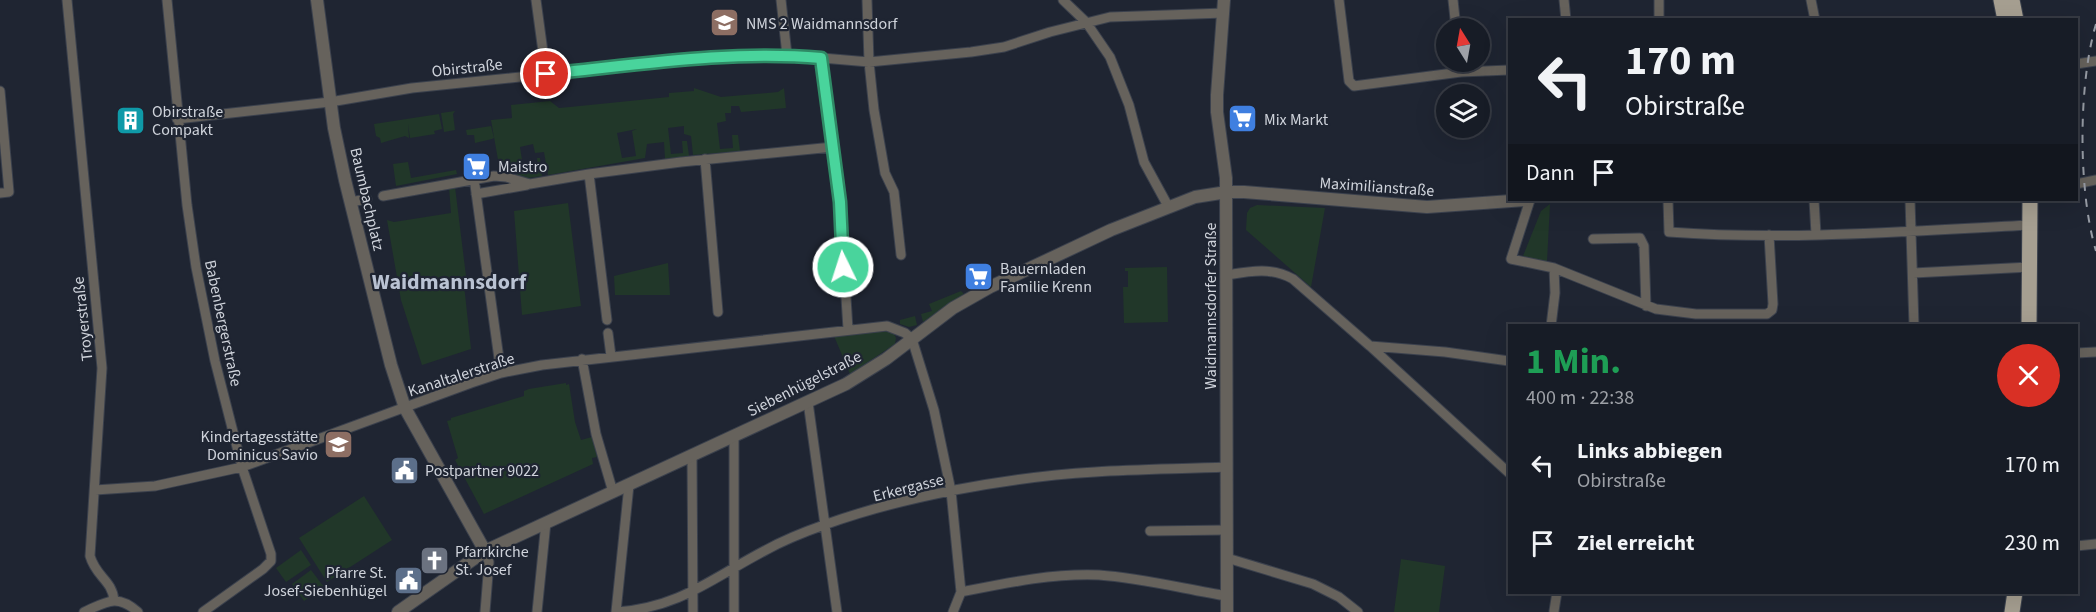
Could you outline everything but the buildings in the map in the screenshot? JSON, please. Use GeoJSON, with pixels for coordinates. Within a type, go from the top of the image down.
{"type":"FeatureCollection","features":[{"type":"Feature","properties":{"kind":"main road"},"geometry":{"type":"LineString","coordinates":[[2001,0],[2005,18]]}},
{"type":"Feature","properties":{"kind":"main road"},"geometry":{"type":"LineString","coordinates":[[2012,0],[2016,18]]}},
{"type":"Feature","properties":{"kind":"main road"},"geometry":{"type":"LineString","coordinates":[[2029,324],[2030,201]]}},
{"type":"Feature","properties":{"kind":"main road"},"geometry":{"type":"LineString","coordinates":[[2012,612],[2015,594]]}},
{"type":"Feature","properties":{"kind":"street","name":"Troyerstraße"},"geometry":{"type":"LineString","coordinates":[[67,0],[102,368],[90,556],[97,574],[111,586],[114,600]]}},
{"type":"Feature","properties":{"kind":"street","name":"Babenbergerstraße"},"geometry":{"type":"LineString","coordinates":[[167,0],[177,119],[196,267],[215,361],[242,467],[271,554],[271,561],[263,569],[202,612]]}},
{"type":"Feature","properties":{"kind":"street","name":"Baumbachplatz"},"geometry":{"type":"LineString","coordinates":[[317,0],[330,102],[350,202],[385,345],[405,408],[485,551]]}},
{"type":"Feature","properties":{"kind":"street"},"geometry":{"type":"LineString","coordinates":[[536,0],[546,74]]}},
{"type":"Feature","properties":{"kind":"street"},"geometry":{"type":"LineString","coordinates":[[781,0],[787,55]]}},
{"type":"Feature","properties":{"kind":"street"},"geometry":{"type":"LineString","coordinates":[[867,0],[869,62],[874,110],[885,173],[894,192],[901,255]]}},
{"type":"Feature","properties":{"kind":"street"},"geometry":{"type":"LineString","coordinates":[[1064,0],[1101,41],[1118,72],[1144,162],[1168,206]]}},
{"type":"Feature","properties":{"kind":"street","name":"Waidmannsdorfer Straße"},"geometry":{"type":"LineString","coordinates":[[1224,0],[1217,112],[1227,178],[1227,612]]}},
{"type":"Feature","properties":{"kind":"street"},"geometry":{"type":"LineString","coordinates":[[1339,0],[1349,81],[1354,86],[1461,72]]}},
{"type":"Feature","properties":{"kind":"street"},"geometry":{"type":"LineString","coordinates":[[1453,0],[1455,18]]}},
{"type":"Feature","properties":{"kind":"street"},"geometry":{"type":"LineString","coordinates":[[1564,0],[1566,18]]}},
{"type":"Feature","properties":{"kind":"street"},"geometry":{"type":"LineString","coordinates":[[1659,0],[1659,18]]}},
{"type":"Feature","properties":{"kind":"street"},"geometry":{"type":"LineString","coordinates":[[1811,0],[1815,18]]}},
{"type":"Feature","properties":{"kind":"street","name":"Obirstraße"},"geometry":{"type":"LineString","coordinates":[[177,119],[330,102],[412,88],[725,56],[787,55],[869,62],[987,50],[1110,17],[1224,13]]}},
{"type":"Feature","properties":{"kind":"street"},"geometry":{"type":"LineString","coordinates":[[821,58],[840,202],[848,329]]}},
{"type":"Feature","properties":{"kind":"street"},"geometry":{"type":"LineString","coordinates":[[2078,64],[2096,61]]}},
{"type":"Feature","properties":{"kind":"street"},"geometry":{"type":"LineString","coordinates":[[1490,71],[1508,70]]}},
{"type":"Feature","properties":{"kind":"street"},"geometry":{"type":"LineString","coordinates":[[0,91],[9,192],[0,193]]}},
{"type":"Feature","properties":{"kind":"street"},"geometry":{"type":"LineString","coordinates":[[476,194],[589,174],[705,159],[833,147]]}},
{"type":"Feature","properties":{"kind":"street"},"geometry":{"type":"LineString","coordinates":[[705,159],[718,312]]}},
{"type":"Feature","properties":{"kind":"street"},"geometry":{"type":"LineString","coordinates":[[589,174],[607,320]]}},
{"type":"Feature","properties":{"kind":"street"},"geometry":{"type":"LineString","coordinates":[[383,196],[474,178],[501,176],[530,184]]}},
{"type":"Feature","properties":{"kind":"street"},"geometry":{"type":"LineString","coordinates":[[474,178],[501,374]]}},
{"type":"Feature","properties":{"kind":"street"},"geometry":{"type":"LineString","coordinates":[[2078,184],[2096,180]]}},
{"type":"Feature","properties":{"kind":"street","name":"Maximilianstraße"},"geometry":{"type":"LineString","coordinates":[[1227,192],[1410,207],[1468,206],[1518,201]]}},
{"type":"Feature","properties":{"kind":"street","name":"Siebenhügelstraße"},"geometry":{"type":"LineString","coordinates":[[398,612],[485,551],[846,384],[886,359],[953,308],[990,287],[1080,244],[1168,206],[1195,196],[1227,192]]}},
{"type":"Feature","properties":{"kind":"street"},"geometry":{"type":"LineString","coordinates":[[350,202],[366,199]]}},
{"type":"Feature","properties":{"kind":"street"},"geometry":{"type":"LineString","coordinates":[[1528,201],[1511,259],[1554,268],[1656,309],[1696,314],[1767,314],[1772,310],[1773,304],[1769,235]]}},
{"type":"Feature","properties":{"kind":"street"},"geometry":{"type":"LineString","coordinates":[[1668,201],[1669,232],[1714,235],[1816,234],[2031,225]]}},
{"type":"Feature","properties":{"kind":"street"},"geometry":{"type":"LineString","coordinates":[[1814,201],[1816,234]]}},
{"type":"Feature","properties":{"kind":"street"},"geometry":{"type":"LineString","coordinates":[[1910,201],[1914,324]]}},
{"type":"Feature","properties":{"kind":"street"},"geometry":{"type":"LineString","coordinates":[[1593,239],[1640,238],[1644,246],[1646,306]]}},
{"type":"Feature","properties":{"kind":"street"},"geometry":{"type":"LineString","coordinates":[[1913,273],[2030,267]]}},
{"type":"Feature","properties":{"kind":"street"},"geometry":{"type":"LineString","coordinates":[[1551,324],[1555,293],[1554,268]]}},
{"type":"Feature","properties":{"kind":"street"},"geometry":{"type":"LineString","coordinates":[[1227,275],[1270,270],[1293,279],[1508,472]]}},
{"type":"Feature","properties":{"kind":"street","name":"Kanaltalerstraße"},"geometry":{"type":"LineString","coordinates":[[95,490],[155,486],[242,467],[501,374],[542,365],[887,326],[905,333],[912,339]]}},
{"type":"Feature","properties":{"kind":"street"},"geometry":{"type":"LineString","coordinates":[[608,333],[611,356]]}},
{"type":"Feature","properties":{"kind":"street"},"geometry":{"type":"LineString","coordinates":[[912,339],[934,411],[951,491],[961,592],[953,612]]}},
{"type":"Feature","properties":{"kind":"street"},"geometry":{"type":"LineString","coordinates":[[1370,346],[1445,352],[1508,361]]}},
{"type":"Feature","properties":{"kind":"street"},"geometry":{"type":"LineString","coordinates":[[2078,353],[2096,352]]}},
{"type":"Feature","properties":{"kind":"street"},"geometry":{"type":"LineString","coordinates":[[582,359],[596,434],[613,492]]}},
{"type":"Feature","properties":{"kind":"street"},"geometry":{"type":"LineString","coordinates":[[808,402],[837,612]]}},
{"type":"Feature","properties":{"kind":"street"},"geometry":{"type":"LineString","coordinates":[[734,436],[734,612]]}},
{"type":"Feature","properties":{"kind":"street"},"geometry":{"type":"LineString","coordinates":[[692,456],[693,612]]}},
{"type":"Feature","properties":{"kind":"street","name":"Erkergasse"},"geometry":{"type":"LineString","coordinates":[[616,612],[654,606],[693,592],[765,550],[825,524],[951,491],[1094,472],[1226,467]]}},
{"type":"Feature","properties":{"kind":"street"},"geometry":{"type":"LineString","coordinates":[[616,612],[629,485]]}},
{"type":"Feature","properties":{"kind":"street"},"geometry":{"type":"LineString","coordinates":[[537,612],[546,522]]}},
{"type":"Feature","properties":{"kind":"street"},"geometry":{"type":"LineString","coordinates":[[1150,531],[1227,530]]}},
{"type":"Feature","properties":{"kind":"street"},"geometry":{"type":"LineString","coordinates":[[2078,546],[2096,544]]}},
{"type":"Feature","properties":{"kind":"street"},"geometry":{"type":"LineString","coordinates":[[485,551],[489,562],[485,612]]}},
{"type":"Feature","properties":{"kind":"street"},"geometry":{"type":"LineString","coordinates":[[1227,558],[1313,584],[1339,597],[1358,612]]}},
{"type":"Feature","properties":{"kind":"street"},"geometry":{"type":"LineString","coordinates":[[961,592],[1027,580],[1097,575],[1138,579],[1227,596]]}},
{"type":"Feature","properties":{"kind":"street"},"geometry":{"type":"LineString","coordinates":[[1554,611],[1557,594]]}},
{"type":"Feature","properties":{"kind":"street"},"geometry":{"type":"LineString","coordinates":[[84,612],[114,600],[122,601],[138,612]]}},
{"type":"Feature","properties":{"kind":"green space"},"geometry":{"type":"Polygon","coordinates":[[[694,88],[721,97],[778,92],[784,88],[786,108],[741,112],[739,106],[731,106],[731,113],[725,113],[726,121],[717,123],[720,149],[733,148],[732,135],[738,135],[740,151],[693,155],[691,136],[684,134],[684,126],[668,128],[671,154],[683,153],[682,141],[687,141],[689,156],[665,159],[664,142],[647,144],[645,158],[548,175],[544,152],[535,153],[533,144],[520,147],[524,173],[538,171],[537,158],[540,158],[542,176],[529,178],[500,171],[491,120],[512,118],[511,105],[550,101],[559,108],[669,97],[669,93],[694,91],[694,88]],[[637,129],[617,133],[622,158],[636,156],[632,131],[637,129]]]}},
{"type":"Feature","properties":{"kind":"green space"},"geometry":{"type":"Polygon","coordinates":[[[455,111],[453,114],[455,130],[444,132],[441,113],[455,111]]]}},
{"type":"Feature","properties":{"kind":"green space"},"geometry":{"type":"Polygon","coordinates":[[[439,114],[442,129],[434,131],[435,134],[410,138],[408,124],[409,138],[405,136],[381,143],[380,138],[376,136],[374,124],[439,114]]]}},
{"type":"Feature","properties":{"kind":"green space"},"geometry":{"type":"Polygon","coordinates":[[[491,126],[494,138],[492,139],[475,143],[474,135],[467,135],[466,130],[491,126]]]}},
{"type":"Feature","properties":{"kind":"green space"},"geometry":{"type":"Polygon","coordinates":[[[408,162],[411,178],[456,170],[457,174],[396,186],[393,164],[408,162]]]}},
{"type":"Feature","properties":{"kind":"green space"},"geometry":{"type":"Polygon","coordinates":[[[449,187],[455,187],[467,284],[464,285],[471,349],[422,365],[401,300],[387,220],[394,222],[451,213],[449,187]]]}},
{"type":"Feature","properties":{"kind":"green space"},"geometry":{"type":"Polygon","coordinates":[[[568,203],[581,306],[522,315],[514,211],[568,203]]]}},
{"type":"Feature","properties":{"kind":"green space"},"geometry":{"type":"Polygon","coordinates":[[[1550,204],[1547,262],[1523,256],[1541,211],[1550,204]]]}},
{"type":"Feature","properties":{"kind":"green space"},"geometry":{"type":"Polygon","coordinates":[[[1257,205],[1325,208],[1311,287],[1246,230],[1247,213],[1250,208],[1257,205]]]}},
{"type":"Feature","properties":{"kind":"green space"},"geometry":{"type":"Polygon","coordinates":[[[668,263],[670,295],[615,295],[614,276],[668,263]]]}},
{"type":"Feature","properties":{"kind":"green space"},"geometry":{"type":"Polygon","coordinates":[[[1167,267],[1168,322],[1124,323],[1123,287],[1128,287],[1128,271],[1125,271],[1125,268],[1167,267]]]}},
{"type":"Feature","properties":{"kind":"green space"},"geometry":{"type":"Polygon","coordinates":[[[961,291],[964,294],[923,322],[921,314],[932,311],[929,304],[961,291]]]}},
{"type":"Feature","properties":{"kind":"green space"},"geometry":{"type":"Polygon","coordinates":[[[915,316],[917,325],[909,327],[900,324],[900,320],[915,316]]]}},
{"type":"Feature","properties":{"kind":"green space"},"geometry":{"type":"Polygon","coordinates":[[[893,332],[896,338],[895,344],[850,374],[834,336],[893,332]]]}},
{"type":"Feature","properties":{"kind":"green space"},"geometry":{"type":"Polygon","coordinates":[[[566,383],[566,385],[569,384],[575,422],[581,440],[592,437],[597,457],[592,458],[593,464],[484,514],[455,460],[458,458],[447,421],[524,396],[524,391],[529,389],[566,383]]]}},
{"type":"Feature","properties":{"kind":"green space"},"geometry":{"type":"Polygon","coordinates":[[[364,496],[392,540],[327,582],[299,538],[364,496]]]}},
{"type":"Feature","properties":{"kind":"green space"},"geometry":{"type":"Polygon","coordinates":[[[301,550],[311,565],[286,582],[276,568],[301,550]]]}},
{"type":"Feature","properties":{"kind":"green space"},"geometry":{"type":"Polygon","coordinates":[[[1401,559],[1445,566],[1439,612],[1394,612],[1401,559]]]}},
{"type":"Feature","properties":{"kind":"green space"},"geometry":{"type":"Polygon","coordinates":[[[311,570],[324,587],[304,601],[292,584],[311,570]]]}},
{"type":"Feature","properties":{"kind":"railway"},"geometry":{"type":"LineString","coordinates":[[2096,24],[2086,77],[2082,138],[2086,199],[2096,251]]}},
{"type":"Feature","properties":{"kind":"place","name":"NMS 2 Waidmannsdorf"},"geometry":{"type":"Point","coordinates":[725,23]}},
{"type":"Feature","properties":{"kind":"place","name":"Mix Markt"},"geometry":{"type":"Point","coordinates":[1243,119]}},
{"type":"Feature","properties":{"kind":"place","name":"Obirstraße Compakt"},"geometry":{"type":"Point","coordinates":[131,120]}},
{"type":"Feature","properties":{"kind":"place","name":"Maistro"},"geometry":{"type":"Point","coordinates":[477,166]}},
{"type":"Feature","properties":{"kind":"place","name":"Bauernladen Familie Krenn"},"geometry":{"type":"Point","coordinates":[979,277]}},
{"type":"Feature","properties":{"kind":"place","name":"Kindertagesstätte Dominicus Savio"},"geometry":{"type":"Point","coordinates":[339,445]}},
{"type":"Feature","properties":{"kind":"place","name":"Postpartner 9022"},"geometry":{"type":"Point","coordinates":[404,470]}},
{"type":"Feature","properties":{"kind":"place","name":"Pfarrkirche St. Josef"},"geometry":{"type":"Point","coordinates":[434,560]}},
{"type":"Feature","properties":{"kind":"place","name":"Pfarre St. Josef-Siebenhügel"},"geometry":{"type":"Point","coordinates":[408,581]}},
{"type":"Feature","properties":{"kind":"district","name":"Waidmannsdorf"},"geometry":{"type":"Point","coordinates":[449,281]}},
{"type":"Feature","properties":{"kind":"route"},"geometry":{"type":"LineString","coordinates":[[546,74],[725,56],[787,55],[821,58],[840,202],[843,267]]}}]}
